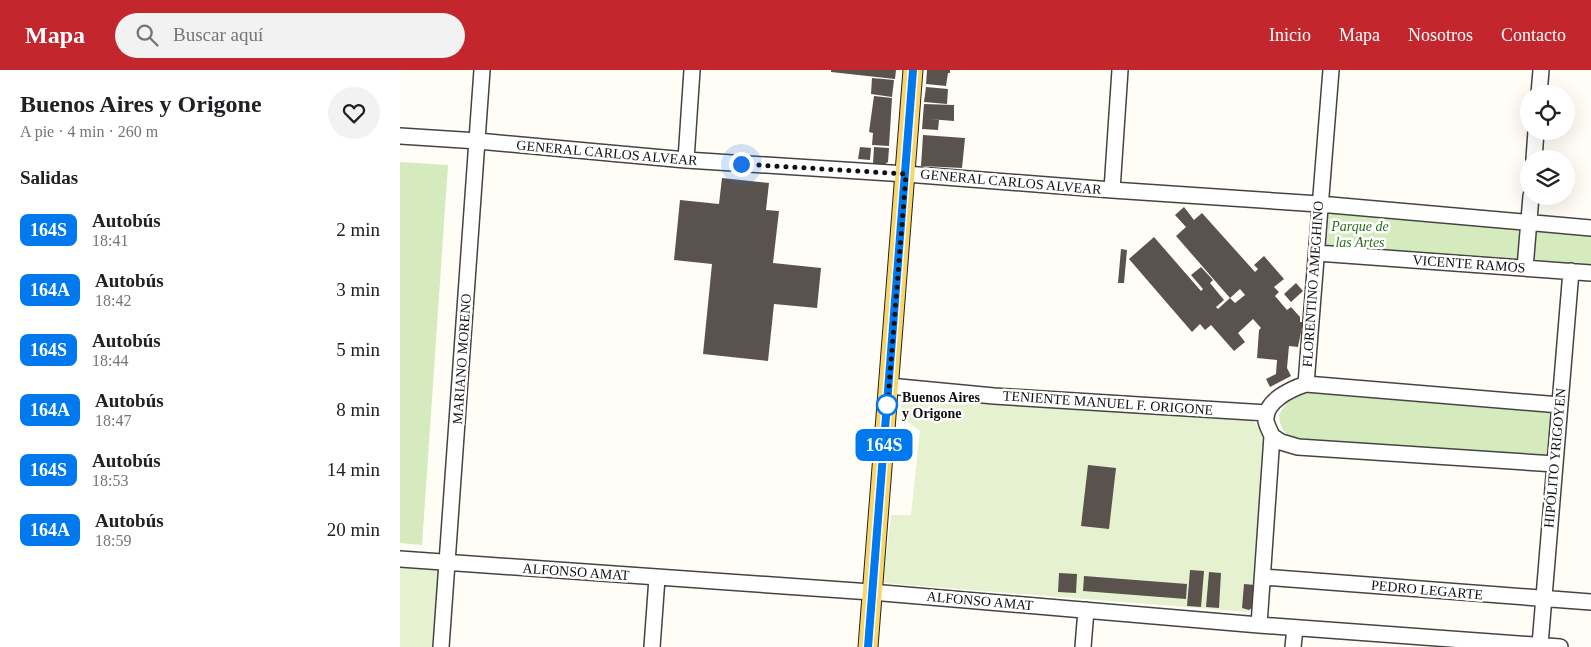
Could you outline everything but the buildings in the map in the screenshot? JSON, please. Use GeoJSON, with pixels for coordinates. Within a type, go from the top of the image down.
{"type":"FeatureCollection","features":[{"type":"Feature","properties":{"kind":"main road"},"geometry":{"type":"LineString","coordinates":[[868,647],[913,70]]}},
{"type":"Feature","properties":{"kind":"street","name":"MARIANO MORENO"},"geometry":{"type":"LineString","coordinates":[[441,647],[482,70]]}},
{"type":"Feature","properties":{"kind":"street"},"geometry":{"type":"LineString","coordinates":[[686,160],[692,70]]}},
{"type":"Feature","properties":{"kind":"street"},"geometry":{"type":"LineString","coordinates":[[1112,190],[1120,70]]}},
{"type":"Feature","properties":{"kind":"street","name":"FLORENTINO AMEGHINO"},"geometry":{"type":"LineString","coordinates":[[1267,413],[1270,407],[1286,393],[1306,384],[1330,70]]}},
{"type":"Feature","properties":{"kind":"street"},"geometry":{"type":"LineString","coordinates":[[1540,85],[1541,70]]}},
{"type":"Feature","properties":{"kind":"street","name":"GENERAL CARLOS ALVEAR"},"geometry":{"type":"LineString","coordinates":[[400,136],[686,160],[1319,204],[1591,228]]}},
{"type":"Feature","properties":{"kind":"street"},"geometry":{"type":"LineString","coordinates":[[1525,268],[1530,205]]}},
{"type":"Feature","properties":{"kind":"street","name":"VICENTE RAMOS"},"geometry":{"type":"LineString","coordinates":[[1317,254],[1591,273]]}},
{"type":"Feature","properties":{"kind":"street","name":"HIPÓLITO YRIGOYEN"},"geometry":{"type":"LineString","coordinates":[[1540,645],[1571,271]]}},
{"type":"Feature","properties":{"kind":"street"},"geometry":{"type":"LineString","coordinates":[[1306,384],[1560,406]]}},
{"type":"Feature","properties":{"kind":"street","name":"TENIENTE MANUEL F. ORIGONE"},"geometry":{"type":"LineString","coordinates":[[888,386],[994,396],[1267,413]]}},
{"type":"Feature","properties":{"kind":"street"},"geometry":{"type":"LineString","coordinates":[[1259,625],[1272,436],[1266,421],[1267,413]]}},
{"type":"Feature","properties":{"kind":"street"},"geometry":{"type":"LineString","coordinates":[[1272,436],[1281,442],[1298,447],[1555,464]]}},
{"type":"Feature","properties":{"kind":"street","name":"ALFONSO AMAT"},"geometry":{"type":"LineString","coordinates":[[400,559],[872,592],[1502,645],[1560,647]]}},
{"type":"Feature","properties":{"kind":"street","name":"PEDRO LEGARTE"},"geometry":{"type":"LineString","coordinates":[[1263,577],[1591,602]]}},
{"type":"Feature","properties":{"kind":"street"},"geometry":{"type":"LineString","coordinates":[[652,647],[657,578]]}},
{"type":"Feature","properties":{"kind":"street"},"geometry":{"type":"LineString","coordinates":[[1083,647],[1086,610]]}},
{"type":"Feature","properties":{"kind":"street"},"geometry":{"type":"LineString","coordinates":[[1293,647],[1294,628]]}},
{"type":"Feature","properties":{"kind":"green space"},"geometry":{"type":"Polygon","coordinates":[[[400,162],[448,165],[422,545],[400,543],[400,162]]]}},
{"type":"Feature","properties":{"kind":"green space","name":"Parque de las Artes"},"geometry":{"type":"Polygon","coordinates":[[[1329,213],[1591,235],[1591,269],[1326,249],[1329,213]]]}},
{"type":"Feature","properties":{"kind":"green space"},"geometry":{"type":"Polygon","coordinates":[[[902,393],[1253,421],[1266,435],[1255,607],[1249,612],[883,583],[891,515],[911,515],[920,431],[900,416],[902,393]]]}},
{"type":"Feature","properties":{"kind":"green space"},"geometry":{"type":"Polygon","coordinates":[[[1309,393],[1552,413],[1550,455],[1294,439],[1283,429],[1279,415],[1291,400],[1299,395],[1309,393]]]}},
{"type":"Feature","properties":{"kind":"green space"},"geometry":{"type":"Polygon","coordinates":[[[400,567],[438,570],[432,647],[400,647],[400,567]]]}},
{"type":"Feature","properties":{"kind":"bus line","name":"164S"},"geometry":{"type":"LineString","coordinates":[[868,647],[913,70]]}},
{"type":"Feature","properties":{"kind":"place","name":"Buenos Aires y Origone"},"geometry":{"type":"Point","coordinates":[887,405]}},
{"type":"Feature","properties":{"kind":"route"},"geometry":{"type":"LineString","coordinates":[[741,164],[906,174],[887,412],[887,405]]}}]}
